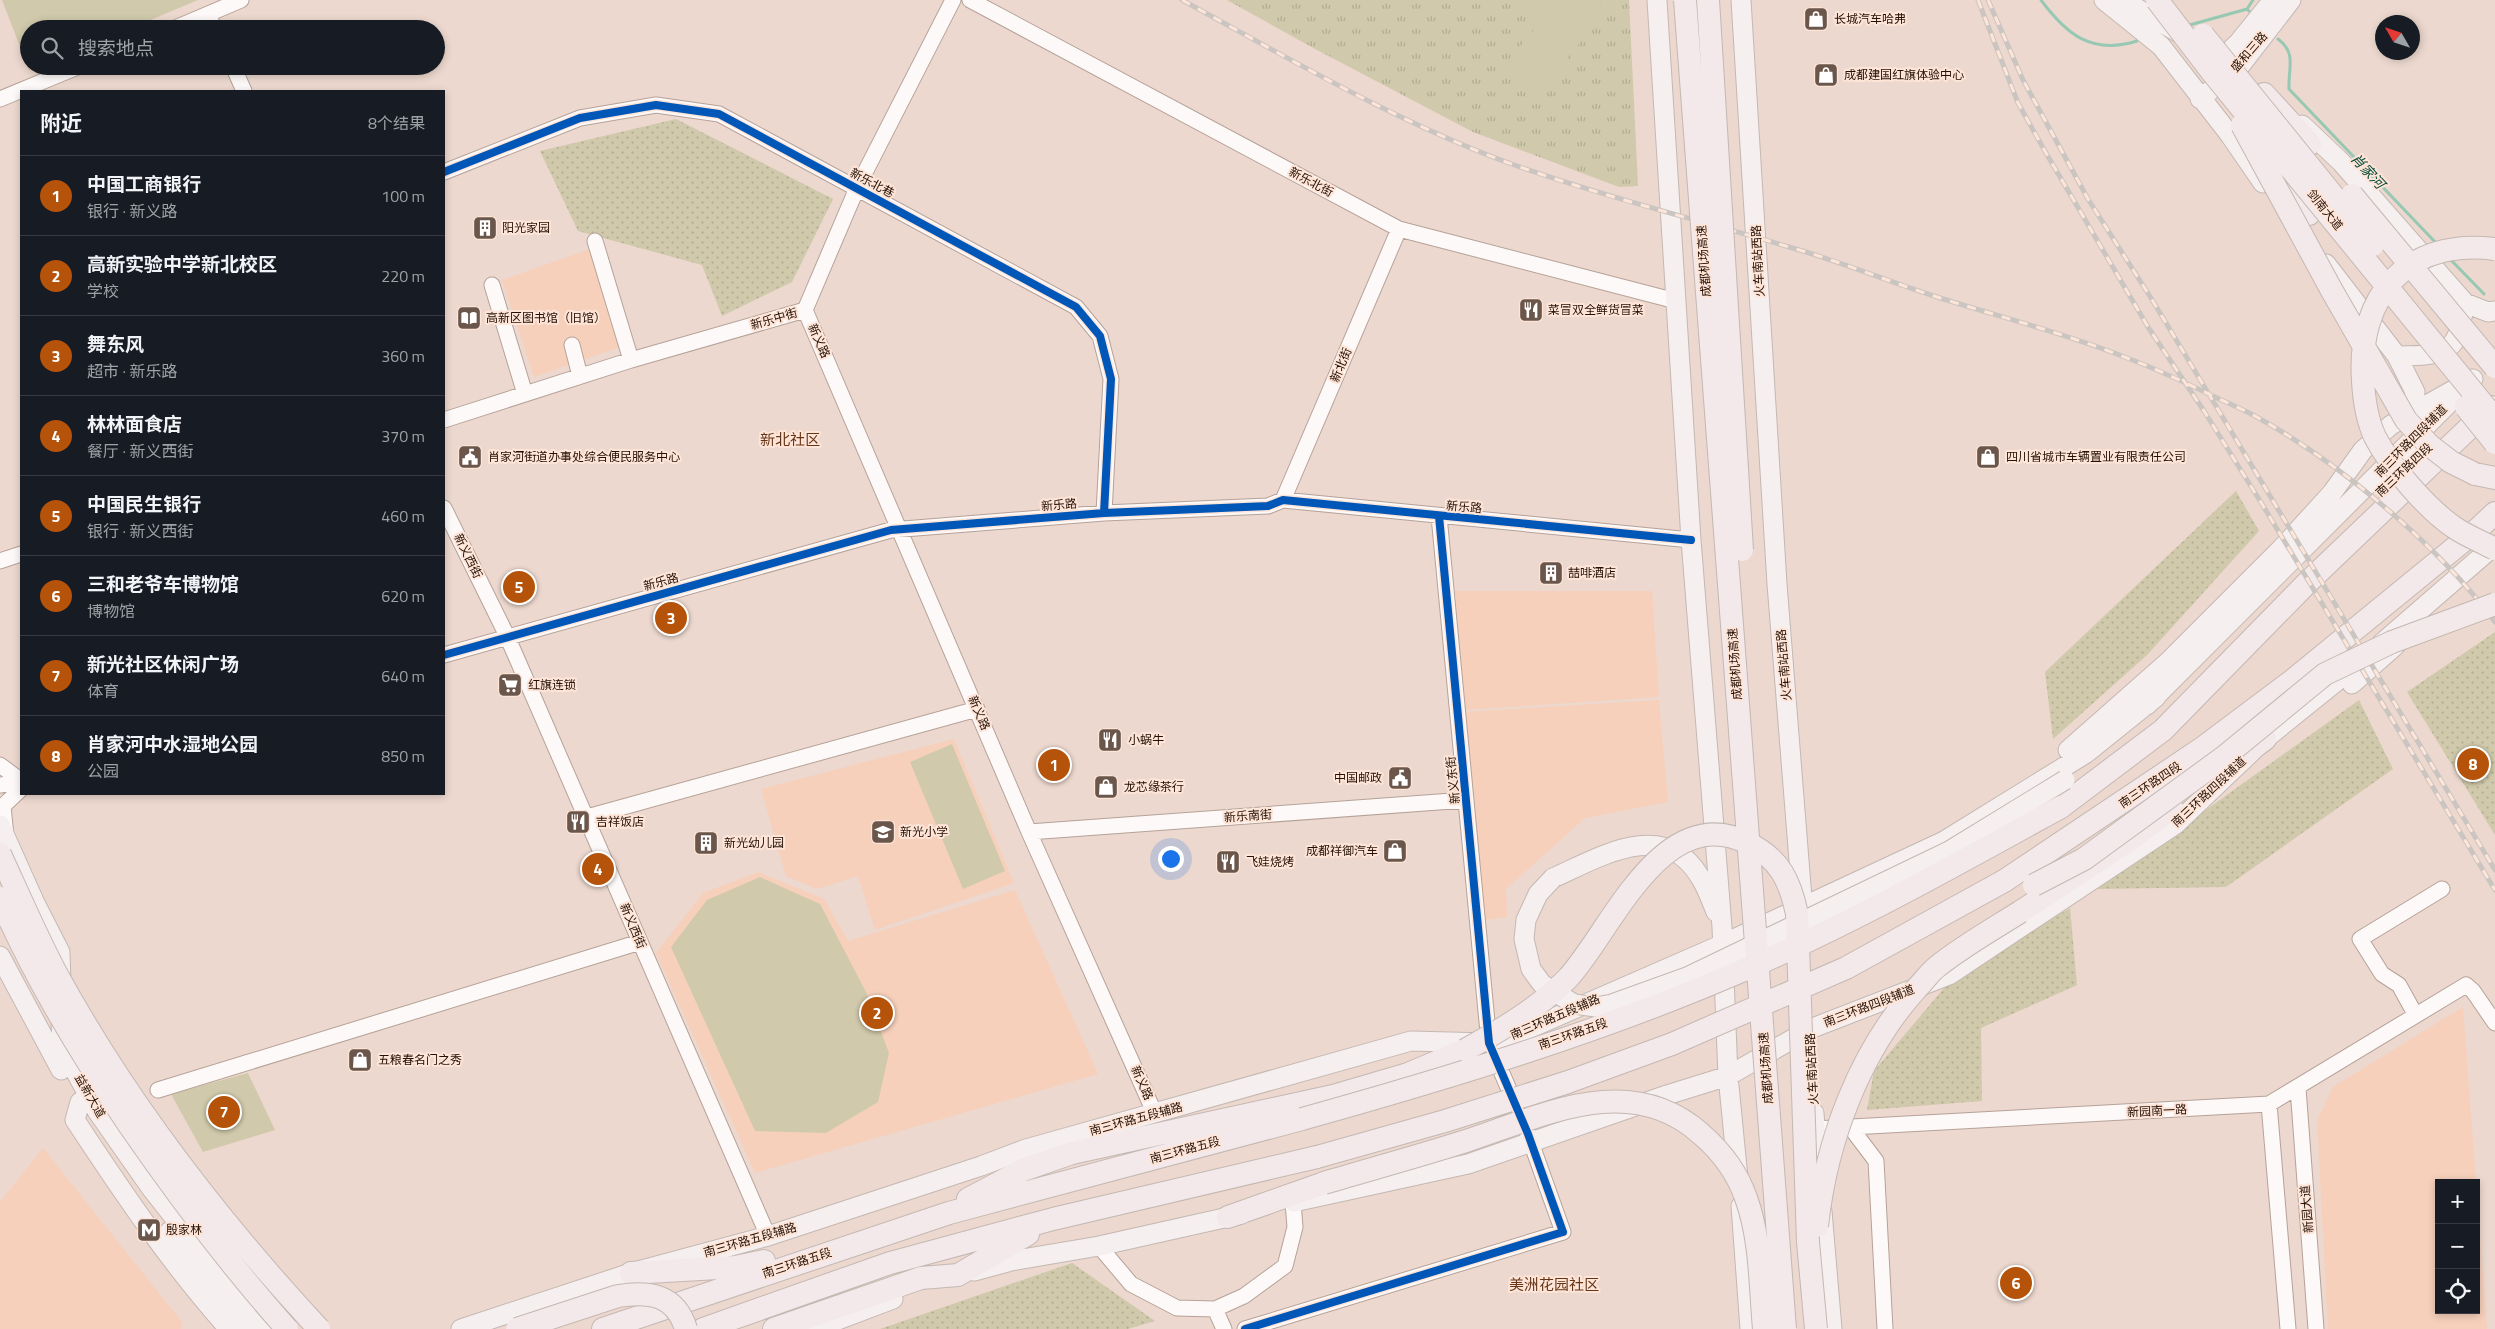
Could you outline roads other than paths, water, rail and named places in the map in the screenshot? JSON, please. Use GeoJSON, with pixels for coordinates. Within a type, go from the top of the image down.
{"type":"FeatureCollection","features":[{"type":"Feature","properties":{"kind":"highway","name":"成都机场高速"},"geometry":{"type":"LineString","coordinates":[[1685,0],[1785,1329]]}},
{"type":"Feature","properties":{"kind":"highway","name":"成都机场高速"},"geometry":{"type":"LineString","coordinates":[[1708,0],[1745,607],[1800,1329]]}},
{"type":"Feature","properties":{"kind":"highway","name":"剑南大道"},"geometry":{"type":"LineString","coordinates":[[2157,0],[2225,65],[2495,419]]}},
{"type":"Feature","properties":{"kind":"highway","name":"剑南大道"},"geometry":{"type":"LineString","coordinates":[[2175,0],[2495,398]]}},
{"type":"Feature","properties":{"kind":"highway"},"geometry":{"type":"LineString","coordinates":[[2225,65],[2406,420],[2429,445],[2451,462],[2475,474],[2495,478]]}},
{"type":"Feature","properties":{"kind":"highway"},"geometry":{"type":"LineString","coordinates":[[2264,94],[2310,144],[2493,361]]}},
{"type":"Feature","properties":{"kind":"highway"},"geometry":{"type":"LineString","coordinates":[[2255,169],[2309,214],[2495,444]]}},
{"type":"Feature","properties":{"kind":"highway"},"geometry":{"type":"LineString","coordinates":[[2493,554],[2454,528],[2427,504],[2405,480],[2375,436],[2364,402],[2362,362],[2370,318],[2380,296],[2403,271],[2427,255],[2459,247],[2495,242]]}},
{"type":"Feature","properties":{"kind":"highway"},"geometry":{"type":"LineString","coordinates":[[2459,247],[2495,249]]}},
{"type":"Feature","properties":{"kind":"highway","name":"南三环路四段"},"geometry":{"type":"LineString","coordinates":[[2108,771],[2298,572],[2360,511],[2495,388]]}},
{"type":"Feature","properties":{"kind":"highway","name":"南三环路四段"},"geometry":{"type":"LineString","coordinates":[[1764,961],[1885,904],[2061,807],[2163,730],[2306,583],[2495,402]]}},
{"type":"Feature","properties":{"kind":"highway","name":"南三环路四段"},"geometry":{"type":"LineString","coordinates":[[1053,1219],[1317,1157],[1445,1121],[1568,1082],[1672,1044],[1846,968],[1961,906],[2003,887],[2202,750],[2293,680],[2490,520]]}},
{"type":"Feature","properties":{"kind":"highway"},"geometry":{"type":"LineString","coordinates":[[2003,887],[2034,886],[2084,859],[2224,756],[2325,674],[2392,642],[2495,604]]}},
{"type":"Feature","properties":{"kind":"highway"},"geometry":{"type":"LineString","coordinates":[[1812,1277],[1819,1211],[1836,1137],[1864,1066],[1875,1046],[1911,995],[1937,967],[2131,839],[2264,739]]}},
{"type":"Feature","properties":{"kind":"highway"},"geometry":{"type":"LineString","coordinates":[[935,1218],[1023,1170],[1072,1153],[1333,1096],[1436,1064],[1505,1027],[1567,979],[1584,958],[1637,881],[1654,862],[1673,848],[1699,838],[1727,835],[1742,840],[1772,857],[1792,892],[1797,914],[1808,1242],[1816,1329]]}},
{"type":"Feature","properties":{"kind":"highway"},"geometry":{"type":"LineString","coordinates":[[2,840],[55,970],[105,1054],[143,1111],[223,1221],[319,1329]]}},
{"type":"Feature","properties":{"kind":"highway"},"geometry":{"type":"LineString","coordinates":[[0,898],[43,988],[83,1057],[172,1187],[219,1250],[287,1329]]}},
{"type":"Feature","properties":{"kind":"highway","name":"南三环路五段"},"geometry":{"type":"LineString","coordinates":[[603,1329],[872,1237],[935,1218],[1420,1086],[1672,1000],[1764,961]]}},
{"type":"Feature","properties":{"kind":"highway"},"geometry":{"type":"LineString","coordinates":[[1228,1217],[1324,1184],[1447,1147],[1572,1106],[1611,1101],[1646,1105],[1663,1109],[1686,1122],[1724,1157],[1740,1183],[1747,1199],[1756,1244],[1764,1329]]}},
{"type":"Feature","properties":{"kind":"highway"},"geometry":{"type":"LineString","coordinates":[[774,1329],[921,1278],[958,1275],[1053,1219]]}},
{"type":"Feature","properties":{"kind":"highway"},"geometry":{"type":"LineString","coordinates":[[702,1329],[890,1263],[1053,1219]]}},
{"type":"Feature","properties":{"kind":"highway"},"geometry":{"type":"LineString","coordinates":[[631,1272],[735,1267],[872,1237]]}},
{"type":"Feature","properties":{"kind":"highway"},"geometry":{"type":"LineString","coordinates":[[517,1329],[618,1296],[634,1293],[654,1295],[664,1299],[679,1312],[686,1329]]}},
{"type":"Feature","properties":{"kind":"main road"},"geometry":{"type":"LineString","coordinates":[[1657,0],[1691,540],[1723,936],[1728,1076],[1750,1329]]}},
{"type":"Feature","properties":{"kind":"main road","name":"火车南站西路"},"geometry":{"type":"LineString","coordinates":[[1741,0],[1777,584],[1803,906],[1815,1129],[1832,1329]]}},
{"type":"Feature","properties":{"kind":"main road"},"geometry":{"type":"LineString","coordinates":[[2104,0],[2160,46],[2397,356],[2415,392],[2413,411]]}},
{"type":"Feature","properties":{"kind":"main road"},"geometry":{"type":"LineString","coordinates":[[2127,0],[2225,65],[2308,130],[2341,162],[2465,303],[2488,312],[2495,311]]}},
{"type":"Feature","properties":{"kind":"main road"},"geometry":{"type":"LineString","coordinates":[[2225,65],[2273,0]]}},
{"type":"Feature","properties":{"kind":"main road","name":"盛和三路"},"geometry":{"type":"LineString","coordinates":[[2195,93],[2291,0]]}},
{"type":"Feature","properties":{"kind":"main road"},"geometry":{"type":"LineString","coordinates":[[2397,356],[2432,355],[2449,347],[2457,338],[2465,303]]}},
{"type":"Feature","properties":{"kind":"main road","name":"南三环路四段辅道"},"geometry":{"type":"LineString","coordinates":[[2156,697],[2493,361]]}},
{"type":"Feature","properties":{"kind":"main road"},"geometry":{"type":"LineString","coordinates":[[1968,826],[2083,739],[2170,660],[2280,550],[2332,493],[2363,450],[2391,425],[2473,379]]}},
{"type":"Feature","properties":{"kind":"main road"},"geometry":{"type":"LineString","coordinates":[[2206,798],[2342,693],[2493,554]]}},
{"type":"Feature","properties":{"kind":"main road","name":"南三环路四段辅道"},"geometry":{"type":"LineString","coordinates":[[1810,1029],[1949,975],[2176,824],[2206,798],[2264,739],[2493,554]]}},
{"type":"Feature","properties":{"kind":"main road"},"geometry":{"type":"LineString","coordinates":[[1803,906],[1944,840],[1968,826],[2085,754],[2156,697]]}},
{"type":"Feature","properties":{"kind":"main road"},"geometry":{"type":"LineString","coordinates":[[1723,936],[1700,877],[1687,861],[1672,850],[1642,845],[1620,848],[1553,878],[1538,894],[1526,920],[1524,939],[1530,969],[1542,984],[1574,1004],[1596,1007],[1612,1004],[1687,977],[1949,850],[2065,780],[2156,697]]}},
{"type":"Feature","properties":{"kind":"main road"},"geometry":{"type":"LineString","coordinates":[[0,873],[3,866],[2,840]]}},
{"type":"Feature","properties":{"kind":"main road","name":"益新大道"},"geometry":{"type":"LineString","coordinates":[[2,840],[60,952],[62,1047],[88,1110],[226,1283],[266,1329]]}},
{"type":"Feature","properties":{"kind":"main road","name":"南三环路五段辅路"},"geometry":{"type":"LineString","coordinates":[[462,1329],[631,1272],[768,1236],[966,1171],[1026,1149],[1411,1041],[1489,1043],[1518,1033],[1723,936],[1803,906]]}},
{"type":"Feature","properties":{"kind":"main road","name":"益新大道"},"geometry":{"type":"LineString","coordinates":[[0,956],[23,1001],[88,1110],[163,1225],[246,1329]]}},
{"type":"Feature","properties":{"kind":"main road"},"geometry":{"type":"LineString","coordinates":[[814,1329],[958,1275],[1010,1261],[1099,1246],[1468,1164],[1728,1076],[1810,1029]]}},
{"type":"Feature","properties":{"kind":"main road"},"geometry":{"type":"LineString","coordinates":[[88,1110],[75,1120],[131,1205],[197,1294],[228,1329]]}},
{"type":"Feature","properties":{"kind":"street"},"geometry":{"type":"LineString","coordinates":[[196,20],[241,0]]}},
{"type":"Feature","properties":{"kind":"street","name":"新乐中街"},"geometry":{"type":"LineString","coordinates":[[445,420],[631,360],[805,310],[857,188],[953,0]]}},
{"type":"Feature","properties":{"kind":"street","name":"新乐北街"},"geometry":{"type":"LineString","coordinates":[[970,0],[1399,229],[1676,301]]}},
{"type":"Feature","properties":{"kind":"street"},"geometry":{"type":"LineString","coordinates":[[208,15],[210,20]]}},
{"type":"Feature","properties":{"kind":"street"},"geometry":{"type":"LineString","coordinates":[[22,90],[58,75]]}},
{"type":"Feature","properties":{"kind":"street"},"geometry":{"type":"LineString","coordinates":[[237,75],[244,90]]}},
{"type":"Feature","properties":{"kind":"street"},"geometry":{"type":"LineString","coordinates":[[0,99],[20,91]]}},
{"type":"Feature","properties":{"kind":"street","name":"新乐北巷"},"geometry":{"type":"LineString","coordinates":[[445,172],[580,118],[656,105],[719,114],[1076,307],[1100,336],[1112,379],[1104,513]]}},
{"type":"Feature","properties":{"kind":"street","name":"新北街"},"geometry":{"type":"LineString","coordinates":[[1283,500],[1399,229]]}},
{"type":"Feature","properties":{"kind":"street"},"geometry":{"type":"LineString","coordinates":[[595,241],[631,360]]}},
{"type":"Feature","properties":{"kind":"street"},"geometry":{"type":"LineString","coordinates":[[492,285],[525,394]]}},
{"type":"Feature","properties":{"kind":"street","name":"新义路"},"geometry":{"type":"LineString","coordinates":[[805,310],[901,529],[1029,832],[1155,1114]]}},
{"type":"Feature","properties":{"kind":"street"},"geometry":{"type":"LineString","coordinates":[[572,345],[580,376]]}},
{"type":"Feature","properties":{"kind":"street","name":"新乐路"},"geometry":{"type":"LineString","coordinates":[[445,655],[891,530],[901,529],[1104,513],[1268,506],[1283,500],[1691,540]]}},
{"type":"Feature","properties":{"kind":"street","name":"新义西街"},"geometry":{"type":"LineString","coordinates":[[445,512],[449,530],[507,636],[768,1236]]}},
{"type":"Feature","properties":{"kind":"street","name":"新义东街"},"geometry":{"type":"LineString","coordinates":[[1245,1329],[1563,1232],[1531,1142],[1489,1043],[1439,516]]}},
{"type":"Feature","properties":{"kind":"street"},"geometry":{"type":"LineString","coordinates":[[0,561],[20,554]]}},
{"type":"Feature","properties":{"kind":"street"},"geometry":{"type":"LineString","coordinates":[[587,817],[977,709]]}},
{"type":"Feature","properties":{"kind":"street"},"geometry":{"type":"LineString","coordinates":[[0,766],[20,778]]}},
{"type":"Feature","properties":{"kind":"street"},"geometry":{"type":"LineString","coordinates":[[0,785],[20,784]]}},
{"type":"Feature","properties":{"kind":"street"},"geometry":{"type":"LineString","coordinates":[[0,793],[20,784]]}},
{"type":"Feature","properties":{"kind":"street"},"geometry":{"type":"LineString","coordinates":[[2,840],[3,806],[20,790]]}},
{"type":"Feature","properties":{"kind":"street","name":"新乐南街"},"geometry":{"type":"LineString","coordinates":[[1029,832],[1466,800]]}},
{"type":"Feature","properties":{"kind":"street"},"geometry":{"type":"LineString","coordinates":[[2415,1014],[2399,985],[2382,974],[2360,939],[2442,889]]}},
{"type":"Feature","properties":{"kind":"street"},"geometry":{"type":"LineString","coordinates":[[158,1090],[640,942]]}},
{"type":"Feature","properties":{"kind":"street","name":"新园南一路"},"geometry":{"type":"LineString","coordinates":[[1815,1129],[2269,1104],[2298,1088],[2415,1014],[2466,985],[2473,991],[2495,1023]]}},
{"type":"Feature","properties":{"kind":"street","name":"新园大道"},"geometry":{"type":"LineString","coordinates":[[2298,1088],[2316,1329]]}},
{"type":"Feature","properties":{"kind":"street"},"geometry":{"type":"LineString","coordinates":[[2269,1104],[2288,1329]]}},
{"type":"Feature","properties":{"kind":"street"},"geometry":{"type":"LineString","coordinates":[[1851,1128],[1876,1161],[1885,1329]]}},
{"type":"Feature","properties":{"kind":"street"},"geometry":{"type":"LineString","coordinates":[[1099,1246],[1131,1284],[1178,1308],[1215,1309],[1244,1296],[1285,1266],[1295,1227],[1293,1202]]}},
{"type":"Feature","properties":{"kind":"street"},"geometry":{"type":"LineString","coordinates":[[1215,1309],[1224,1329]]}},
{"type":"Feature","properties":{"kind":"waterway","name":"肖家河"},"geometry":{"type":"LineString","coordinates":[[2041,0],[2061,23],[2082,39],[2107,45],[2121,45],[2137,41]]}},
{"type":"Feature","properties":{"kind":"waterway"},"geometry":{"type":"LineString","coordinates":[[2247,9],[2253,0]]}},
{"type":"Feature","properties":{"kind":"waterway","name":"肖家河"},"geometry":{"type":"LineString","coordinates":[[2186,26],[2247,9],[2249,11]]}},
{"type":"Feature","properties":{"kind":"waterway","name":"肖家河"},"geometry":{"type":"LineString","coordinates":[[2278,39],[2284,44],[2290,55],[2289,89],[2437,244]]}},
{"type":"Feature","properties":{"kind":"waterway","name":"肖家河"},"geometry":{"type":"LineString","coordinates":[[2451,260],[2484,294]]}},
{"type":"Feature","properties":{"kind":"railway"},"geometry":{"type":"LineString","coordinates":[[1182,0],[1390,112],[1432,132],[1520,167],[1586,189],[1808,253],[1937,297],[2080,341],[2149,367],[2240,408],[2287,435],[2320,457],[2385,507],[2445,564],[2472,593],[2495,622]]}},
{"type":"Feature","properties":{"kind":"railway"},"geometry":{"type":"LineString","coordinates":[[1978,0],[2018,103],[2046,153],[2148,327],[2204,411],[2262,504],[2495,890]]}},
{"type":"Feature","properties":{"kind":"railway"},"geometry":{"type":"LineString","coordinates":[[1988,0],[2023,80],[2088,199],[2151,298],[2495,870]]}},
{"type":"Feature","properties":{"kind":"place","name":"长城汽车哈弗"},"geometry":{"type":"Point","coordinates":[1816,19]}},
{"type":"Feature","properties":{"kind":"place","name":"成都建国红旗体验中心"},"geometry":{"type":"Point","coordinates":[1826,75]}},
{"type":"Feature","properties":{"kind":"place","name":"阳光家园"},"geometry":{"type":"Point","coordinates":[485,228]}},
{"type":"Feature","properties":{"kind":"place","name":"菜冒双全鲜货冒菜"},"geometry":{"type":"Point","coordinates":[1531,310]}},
{"type":"Feature","properties":{"kind":"place","name":"高新区图书馆（旧馆）"},"geometry":{"type":"Point","coordinates":[469,318]}},
{"type":"Feature","properties":{"kind":"place","name":"肖家河街道办事处综合便民服务中心"},"geometry":{"type":"Point","coordinates":[470,457]}},
{"type":"Feature","properties":{"kind":"place","name":"四川省城市车辆置业有限责任公司"},"geometry":{"type":"Point","coordinates":[1988,457]}},
{"type":"Feature","properties":{"kind":"place","name":"喆啡酒店"},"geometry":{"type":"Point","coordinates":[1551,573]}},
{"type":"Feature","properties":{"kind":"place","name":"中国民生银行"},"geometry":{"type":"Point","coordinates":[519,587]}},
{"type":"Feature","properties":{"kind":"place","name":"舞东风"},"geometry":{"type":"Point","coordinates":[671,618]}},
{"type":"Feature","properties":{"kind":"place","name":"红旗连锁"},"geometry":{"type":"Point","coordinates":[510,685]}},
{"type":"Feature","properties":{"kind":"place","name":"小蜗牛"},"geometry":{"type":"Point","coordinates":[1110,740]}},
{"type":"Feature","properties":{"kind":"place","name":"肖家河中水湿地公园"},"geometry":{"type":"Point","coordinates":[2473,764]}},
{"type":"Feature","properties":{"kind":"place","name":"中国工商银行"},"geometry":{"type":"Point","coordinates":[1054,765]}},
{"type":"Feature","properties":{"kind":"place","name":"中国邮政"},"geometry":{"type":"Point","coordinates":[1400,778]}},
{"type":"Feature","properties":{"kind":"place","name":"龙芯缘茶行"},"geometry":{"type":"Point","coordinates":[1106,787]}},
{"type":"Feature","properties":{"kind":"place","name":"吉祥饭店"},"geometry":{"type":"Point","coordinates":[578,822]}},
{"type":"Feature","properties":{"kind":"place","name":"新光小学"},"geometry":{"type":"Point","coordinates":[883,832]}},
{"type":"Feature","properties":{"kind":"place","name":"新光幼儿园"},"geometry":{"type":"Point","coordinates":[706,843]}},
{"type":"Feature","properties":{"kind":"place","name":"成都祥御汽车"},"geometry":{"type":"Point","coordinates":[1395,851]}},
{"type":"Feature","properties":{"kind":"place","name":"飞娃烧烤"},"geometry":{"type":"Point","coordinates":[1228,862]}},
{"type":"Feature","properties":{"kind":"place","name":"林林面食店"},"geometry":{"type":"Point","coordinates":[598,869]}},
{"type":"Feature","properties":{"kind":"place","name":"高新实验中学新北校区"},"geometry":{"type":"Point","coordinates":[877,1013]}},
{"type":"Feature","properties":{"kind":"place","name":"五粮春名门之秀"},"geometry":{"type":"Point","coordinates":[360,1060]}},
{"type":"Feature","properties":{"kind":"place","name":"新光社区休闲广场"},"geometry":{"type":"Point","coordinates":[224,1112]}},
{"type":"Feature","properties":{"kind":"place","name":"殷家林"},"geometry":{"type":"Point","coordinates":[149,1230]}},
{"type":"Feature","properties":{"kind":"place","name":"三和老爷车博物馆"},"geometry":{"type":"Point","coordinates":[2016,1283]}},
{"type":"Feature","properties":{"kind":"district","name":"新北社区"},"geometry":{"type":"Point","coordinates":[790,440]}},
{"type":"Feature","properties":{"kind":"district","name":"美洲花园社区"},"geometry":{"type":"Point","coordinates":[1554,1285]}}]}
